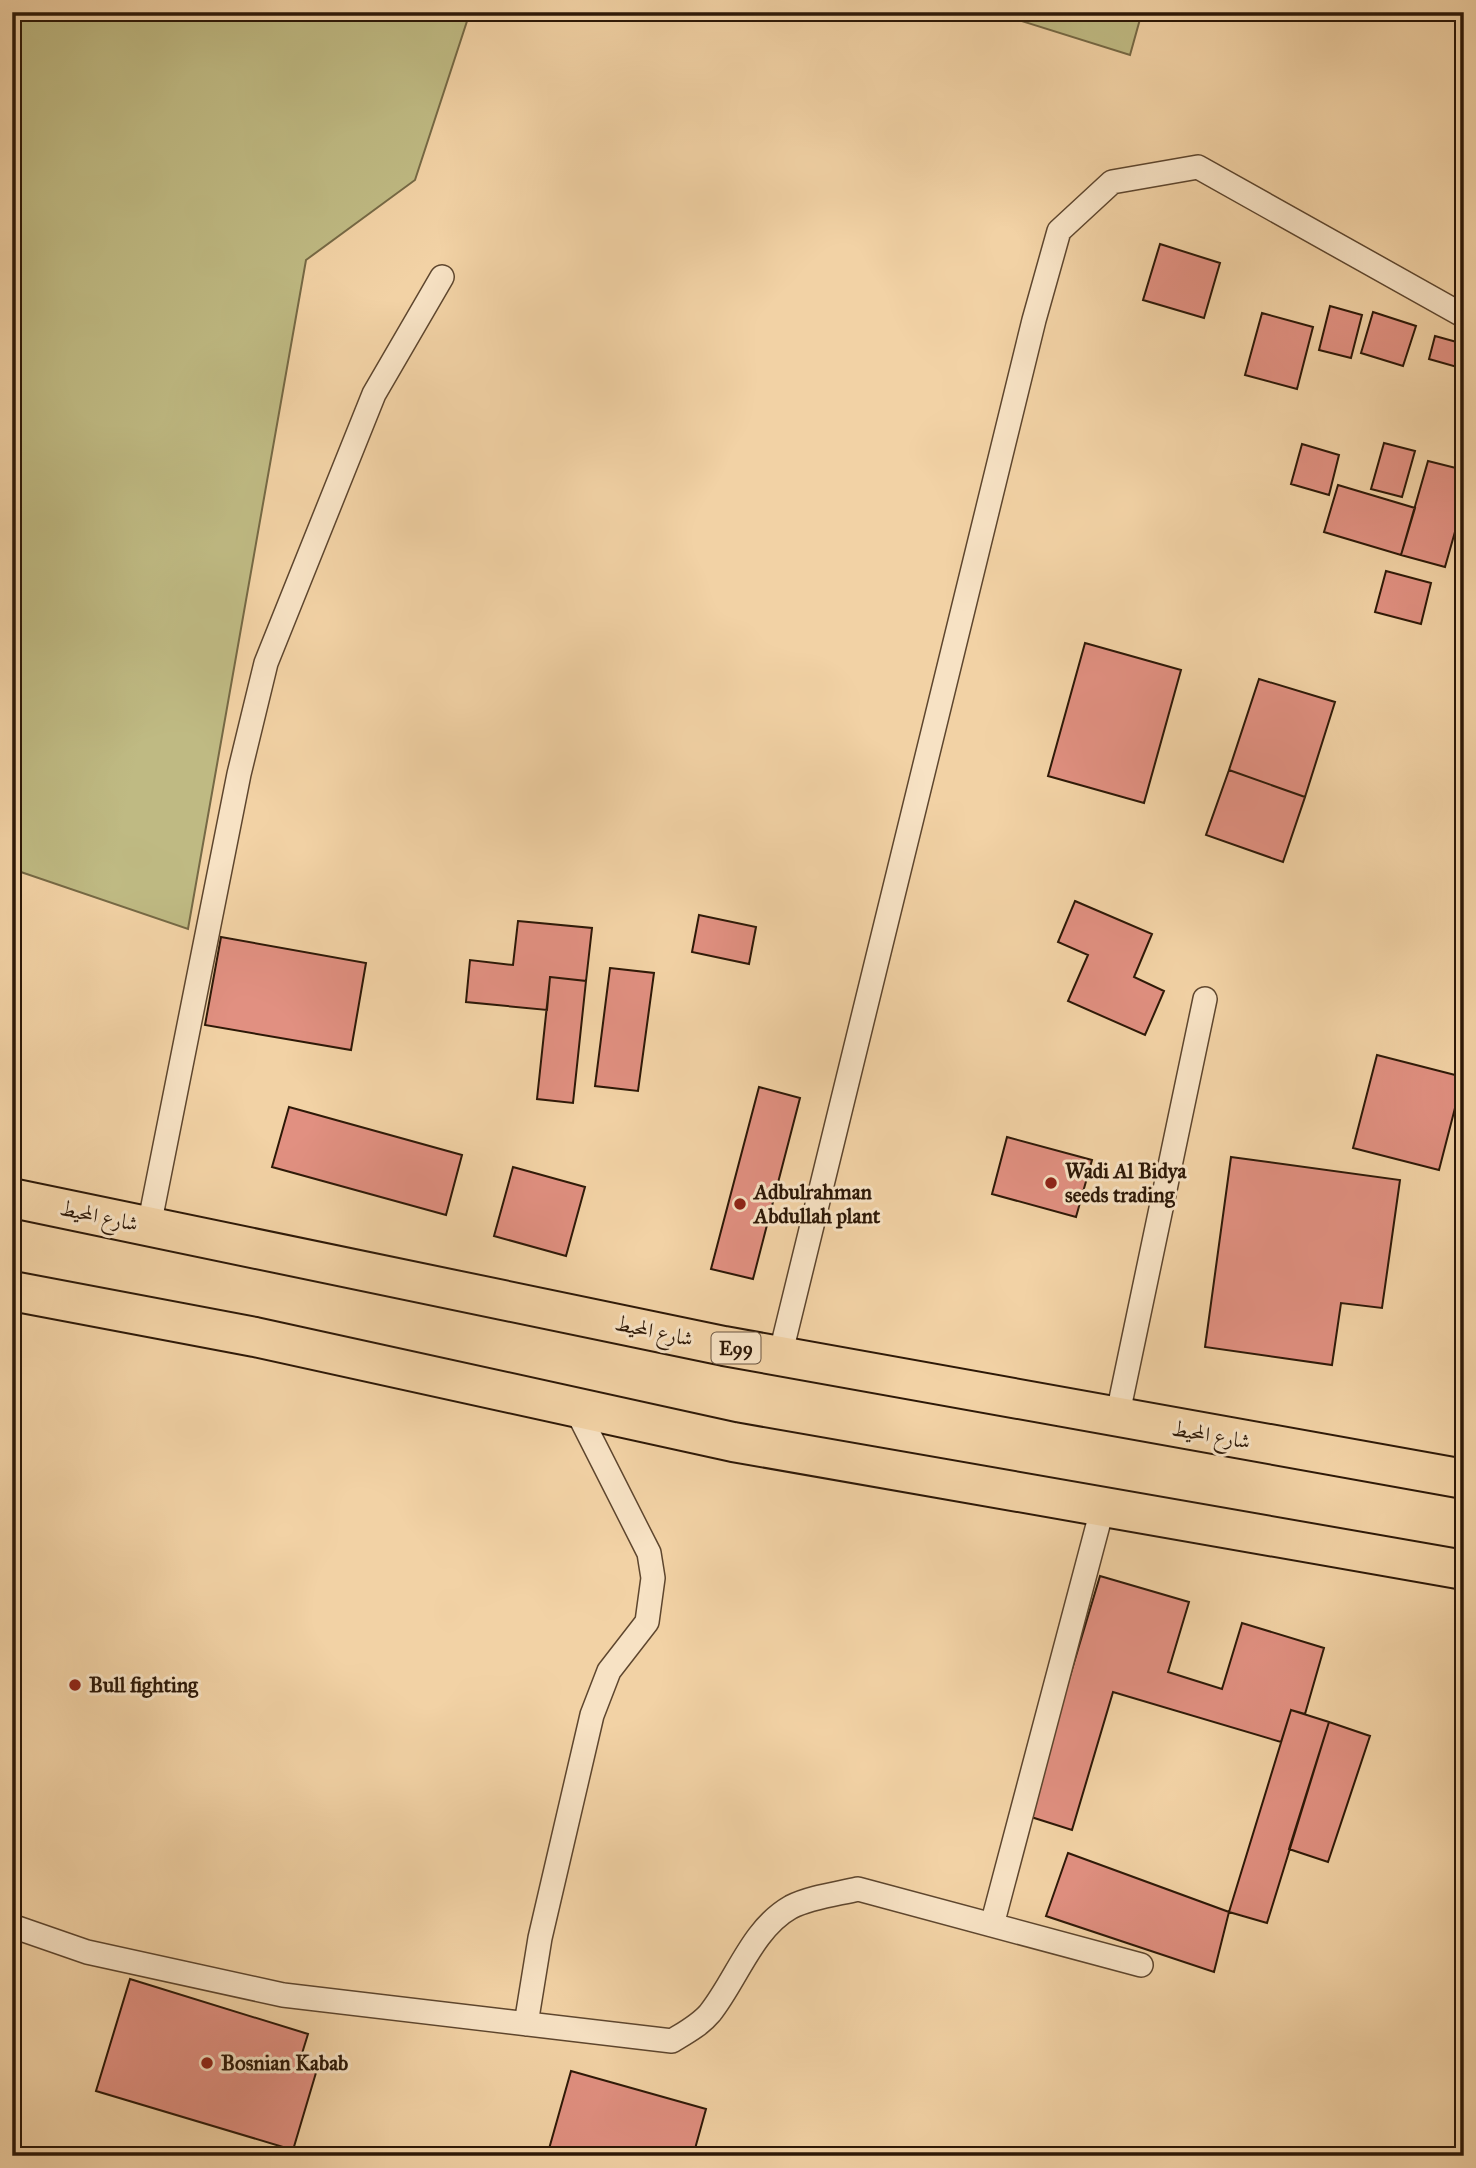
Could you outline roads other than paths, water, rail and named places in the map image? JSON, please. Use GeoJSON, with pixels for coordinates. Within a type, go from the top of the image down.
{"type":"FeatureCollection","features":[{"type":"Feature","properties":{"kind":"highway","name":"شارع المحيط"},"geometry":{"type":"LineString","coordinates":[[12,1198],[780,1356],[1464,1479]]}},
{"type":"Feature","properties":{"kind":"highway"},"geometry":{"type":"LineString","coordinates":[[12,1290],[255,1337],[733,1442],[1464,1570]]}},
{"type":"Feature","properties":{"kind":"lane"},"geometry":{"type":"LineString","coordinates":[[780,1356],[1034,320],[1059,231],[1112,182],[1198,167],[1464,316]]}},
{"type":"Feature","properties":{"kind":"lane"},"geometry":{"type":"LineString","coordinates":[[149,1227],[239,774],[266,663],[374,394],[442,277]]}},
{"type":"Feature","properties":{"kind":"lane"},"geometry":{"type":"LineString","coordinates":[[1117,1418],[1205,999]]}},
{"type":"Feature","properties":{"kind":"lane"},"geometry":{"type":"LineString","coordinates":[[526,2024],[540,1938],[592,1715],[609,1671],[647,1622],[653,1578],[649,1553],[575,1407]]}},
{"type":"Feature","properties":{"kind":"lane"},"geometry":{"type":"LineString","coordinates":[[992,1925],[1103,1506]]}},
{"type":"Feature","properties":{"kind":"lane"},"geometry":{"type":"LineString","coordinates":[[12,1926],[88,1952],[283,1995],[672,2042],[692,2030],[709,2014],[766,1927],[791,1907],[858,1889],[1141,1965]]}},
{"type":"Feature","properties":{"kind":"place","name":"Wadi Al Bidya seeds trading"},"geometry":{"type":"Point","coordinates":[1051,1183]}},
{"type":"Feature","properties":{"kind":"place","name":"Adbulrahman Abdullah plant"},"geometry":{"type":"Point","coordinates":[740,1204]}},
{"type":"Feature","properties":{"kind":"place","name":"Bull fighting"},"geometry":{"type":"Point","coordinates":[75,1685]}},
{"type":"Feature","properties":{"kind":"place","name":"Bosnian Kabab"},"geometry":{"type":"Point","coordinates":[207,2063]}}]}
